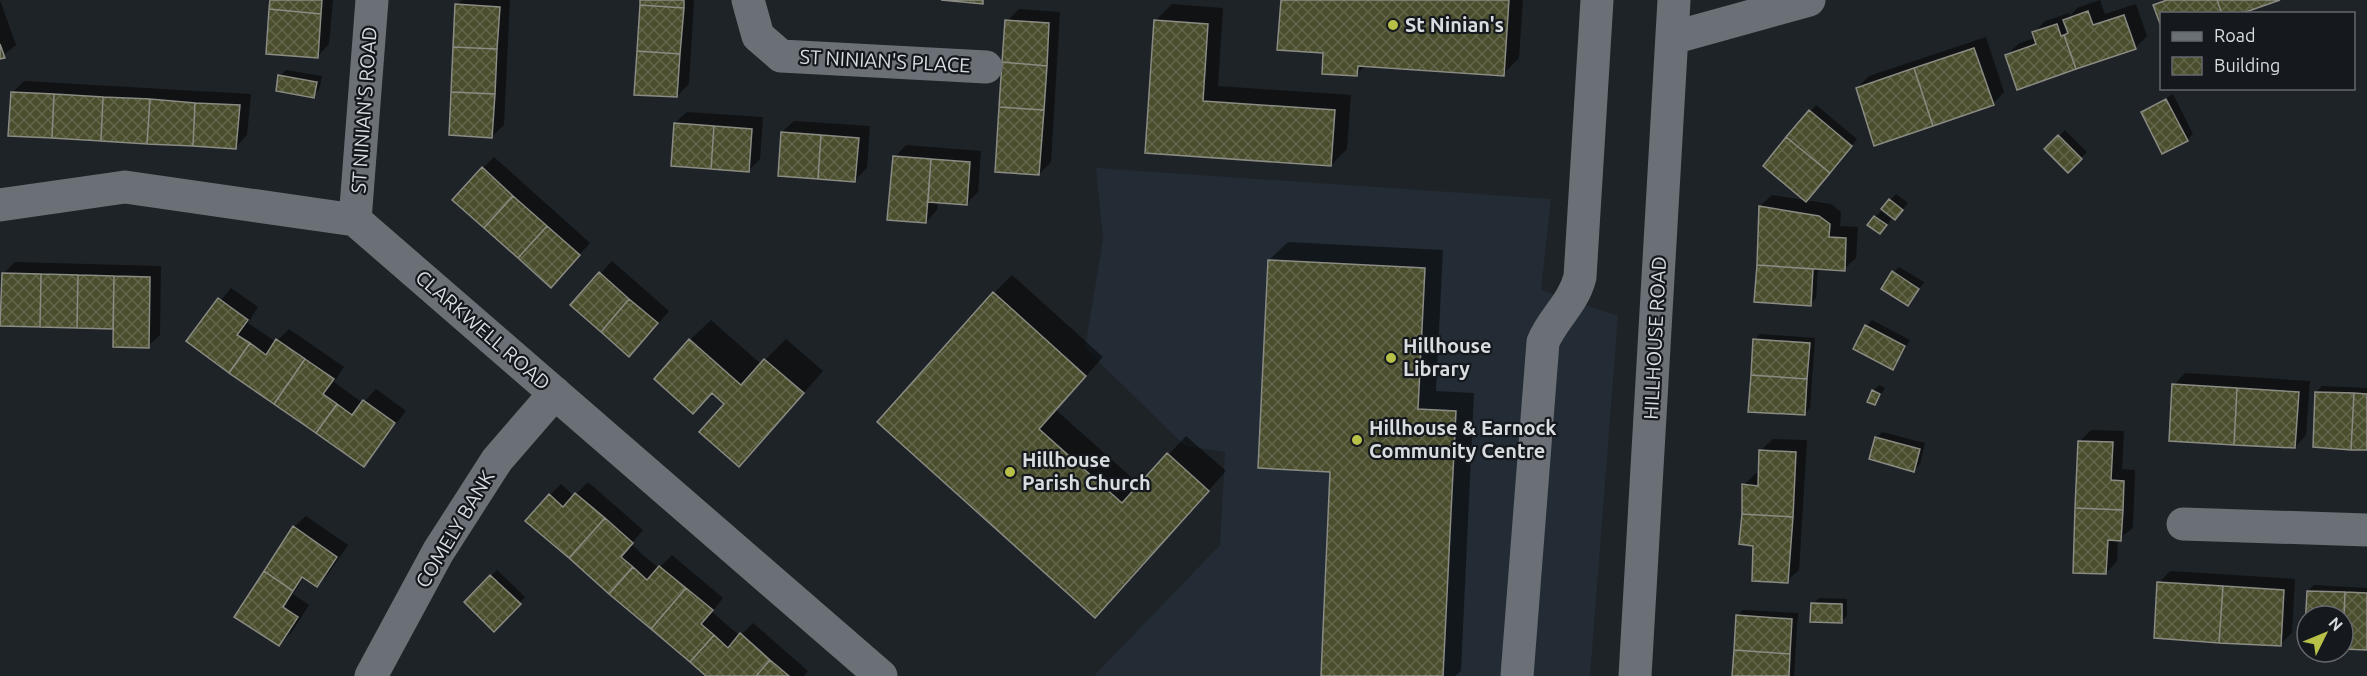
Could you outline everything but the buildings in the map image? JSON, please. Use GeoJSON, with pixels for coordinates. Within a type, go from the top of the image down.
{"type":"FeatureCollection","features":[{"type":"Feature","properties":{"kind":"street","name":"ST NINIAN'S ROAD"},"geometry":{"type":"LineString","coordinates":[[355,220],[372,0]]}},
{"type":"Feature","properties":{"kind":"street","name":"ST NINIAN'S PLACE"},"geometry":{"type":"LineString","coordinates":[[748,0],[758,36],[781,56],[986,67]]}},
{"type":"Feature","properties":{"kind":"street"},"geometry":{"type":"LineString","coordinates":[[1517,676],[1544,342],[1548,332],[1576,293],[1580,277],[1597,0]]}},
{"type":"Feature","properties":{"kind":"street","name":"HILLHOUSE ROAD"},"geometry":{"type":"LineString","coordinates":[[1635,676],[1674,0]]}},
{"type":"Feature","properties":{"kind":"street"},"geometry":{"type":"LineString","coordinates":[[1672,38],[1809,0]]}},
{"type":"Feature","properties":{"kind":"street"},"geometry":{"type":"LineString","coordinates":[[0,205],[125,187],[355,220]]}},
{"type":"Feature","properties":{"kind":"street","name":"CLARKWELL ROAD"},"geometry":{"type":"LineString","coordinates":[[355,220],[782,593],[881,676]]}},
{"type":"Feature","properties":{"kind":"street","name":"COMELY BANK"},"geometry":{"type":"LineString","coordinates":[[371,676],[438,552],[497,460],[555,393]]}},
{"type":"Feature","properties":{"kind":"street"},"geometry":{"type":"LineString","coordinates":[[2183,524],[2367,530]]}},
{"type":"Feature","properties":{"kind":"shaded area"},"geometry":{"type":"Polygon","coordinates":[[[1096,168],[1551,199],[1541,290],[1618,316],[1590,676],[1094,676],[1220,545],[1225,452],[1185,446],[1085,348],[1103,240],[1096,168]]]}},
{"type":"Feature","properties":{"kind":"place","name":"St Ninian's"},"geometry":{"type":"Point","coordinates":[1393,25]}},
{"type":"Feature","properties":{"kind":"place","name":"Hillhouse Library"},"geometry":{"type":"Point","coordinates":[1391,358]}},
{"type":"Feature","properties":{"kind":"place","name":"Hillhouse & Earnock Community Centre"},"geometry":{"type":"Point","coordinates":[1357,440]}},
{"type":"Feature","properties":{"kind":"place","name":"Hillhouse Parish Church"},"geometry":{"type":"Point","coordinates":[1010,472]}}]}
